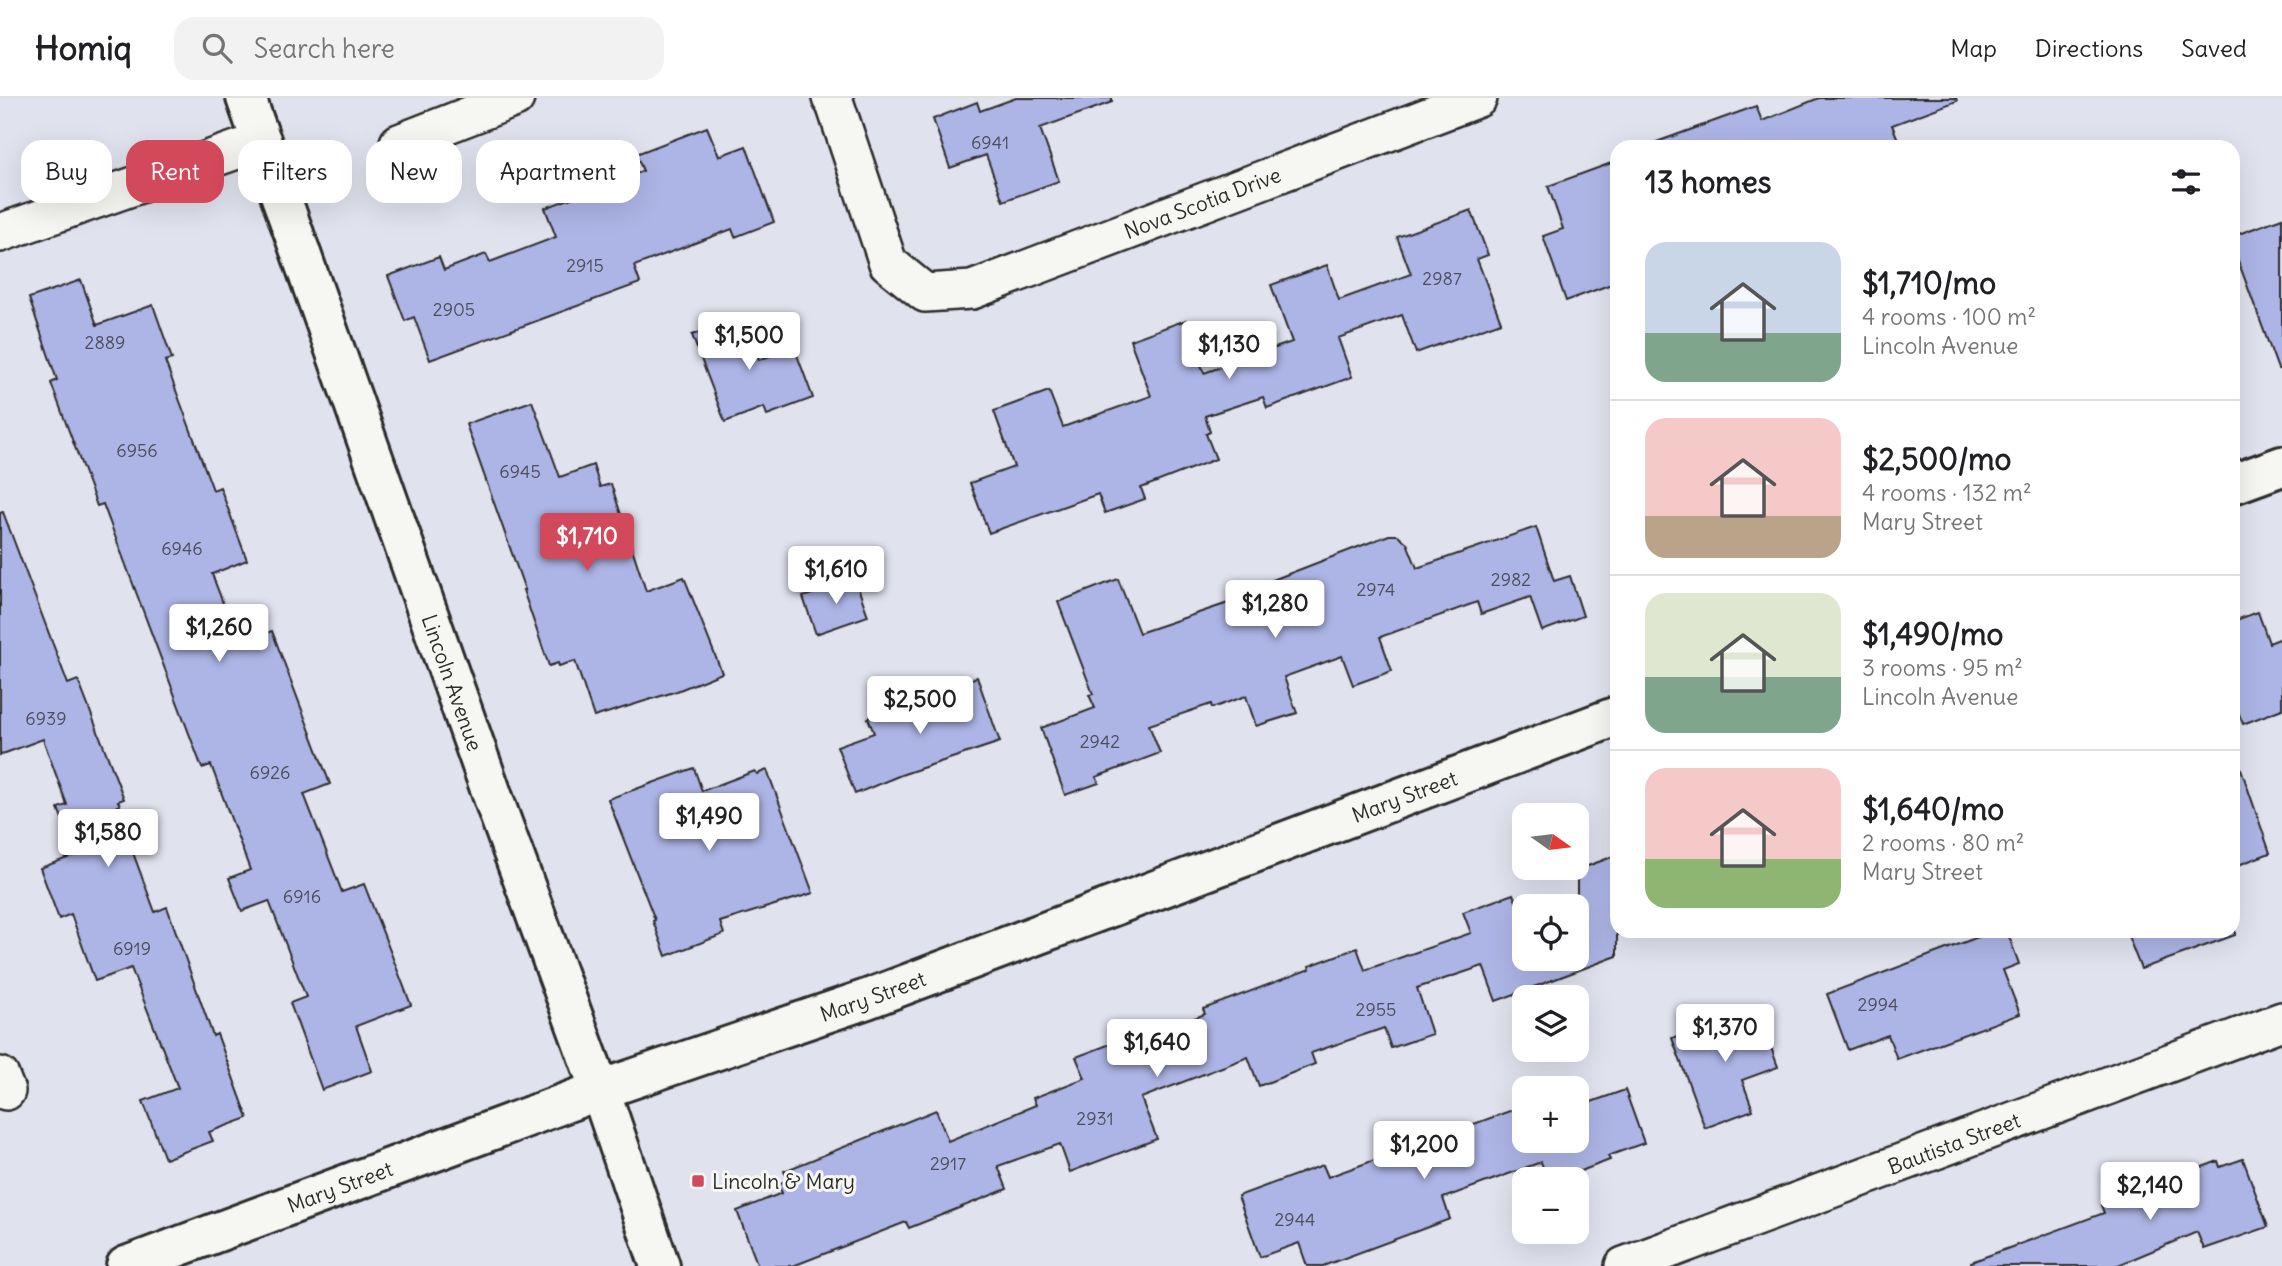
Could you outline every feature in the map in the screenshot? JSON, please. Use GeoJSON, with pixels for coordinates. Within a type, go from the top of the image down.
{"type":"FeatureCollection","features":[{"type":"Feature","properties":{"kind":"street","name":"Lincoln Avenue"},"geometry":{"type":"LineString","coordinates":[[246,98],[262,140]]}},
{"type":"Feature","properties":{"kind":"street"},"geometry":{"type":"LineString","coordinates":[[407,140],[515,98]]}},
{"type":"Feature","properties":{"kind":"street","name":"Nova Scotia Drive"},"geometry":{"type":"LineString","coordinates":[[831,98],[888,264],[925,293],[972,290],[1478,98]]}},
{"type":"Feature","properties":{"kind":"street"},"geometry":{"type":"LineString","coordinates":[[0,233],[238,149]]}},
{"type":"Feature","properties":{"kind":"street","name":"Lincoln Avenue"},"geometry":{"type":"LineString","coordinates":[[284,203],[491,791],[600,1090],[660,1266]]}},
{"type":"Feature","properties":{"kind":"street"},"geometry":{"type":"LineString","coordinates":[[2240,481],[2282,466]]}},
{"type":"Feature","properties":{"kind":"street","name":"Mary Street"},"geometry":{"type":"LineString","coordinates":[[126,1266],[600,1090],[867,999],[1610,719]]}},
{"type":"Feature","properties":{"kind":"street","name":"Bautista Street"},"geometry":{"type":"LineString","coordinates":[[1624,1266],[2282,1021]]}},
{"type":"Feature","properties":{"kind":"building"},"geometry":{"type":"Polygon","coordinates":[[[1016,98],[1112,98],[1112,102],[1040,128],[1059,181],[1003,201],[986,155],[950,168],[933,119],[977,102],[980,111],[1016,98]]]}},
{"type":"Feature","properties":{"kind":"building"},"geometry":{"type":"Polygon","coordinates":[[[1819,98],[1956,98],[1957,101],[1892,125],[1898,140],[1662,140],[1756,106],[1762,121],[1819,98]]]}},
{"type":"Feature","properties":{"kind":"building"},"geometry":{"type":"Polygon","coordinates":[[[707,127],[719,156],[746,146],[774,222],[735,237],[732,229],[634,266],[640,283],[430,360],[414,317],[405,321],[388,276],[439,257],[444,270],[486,254],[490,262],[556,237],[545,208],[558,203],[640,203],[640,172],[643,171],[640,152],[707,127]]]}},
{"type":"Feature","properties":{"kind":"building"},"geometry":{"type":"Polygon","coordinates":[[[1610,164],[1610,285],[1566,301],[1543,236],[1563,229],[1548,186],[1610,164]]]}},
{"type":"Feature","properties":{"kind":"building"},"geometry":{"type":"Polygon","coordinates":[[[1471,210],[1488,255],[1477,259],[1501,322],[1416,353],[1402,315],[1338,338],[1352,377],[1267,408],[1263,397],[1205,416],[1210,432],[1206,434],[1216,459],[1141,488],[1145,499],[1105,513],[1098,494],[989,533],[970,483],[1014,467],[994,411],[1049,391],[1063,427],[1151,396],[1130,340],[1186,320],[1204,373],[1292,342],[1271,285],[1327,265],[1339,300],[1411,274],[1397,237],[1471,210]]]}},
{"type":"Feature","properties":{"kind":"building"},"geometry":{"type":"Polygon","coordinates":[[[2282,218],[2282,369],[2278,369],[2240,266],[2240,233],[2282,218]]]}},
{"type":"Feature","properties":{"kind":"building"},"geometry":{"type":"Polygon","coordinates":[[[81,280],[97,325],[153,305],[172,359],[165,361],[213,490],[220,487],[247,560],[212,574],[238,643],[272,631],[330,784],[304,794],[342,892],[364,884],[411,1005],[356,1026],[372,1071],[322,1090],[290,1003],[306,997],[269,901],[242,911],[229,878],[250,870],[211,765],[202,768],[103,504],[97,506],[51,383],[57,380],[29,298],[81,280]]]}},
{"type":"Feature","properties":{"kind":"building"},"geometry":{"type":"Polygon","coordinates":[[[743,316],[759,360],[794,347],[813,398],[767,415],[764,407],[725,422],[692,335],[743,316]]]}},
{"type":"Feature","properties":{"kind":"building"},"geometry":{"type":"Polygon","coordinates":[[[532,401],[560,477],[593,465],[600,487],[611,484],[646,591],[684,577],[722,673],[677,691],[594,717],[575,661],[549,666],[466,424],[532,401]]]}},
{"type":"Feature","properties":{"kind":"building"},"geometry":{"type":"Polygon","coordinates":[[[3,512],[68,684],[78,680],[124,799],[118,801],[120,805],[116,807],[155,912],[167,907],[213,1036],[217,1034],[248,1118],[209,1132],[213,1141],[165,1159],[143,1101],[178,1088],[131,968],[95,981],[71,914],[59,919],[40,868],[76,855],[58,808],[67,805],[43,739],[0,755],[0,513],[3,512]]]}},
{"type":"Feature","properties":{"kind":"building"},"geometry":{"type":"Polygon","coordinates":[[[1536,527],[1554,581],[1570,576],[1583,616],[1542,631],[1530,597],[1481,614],[1477,602],[1380,637],[1392,671],[1353,685],[1342,656],[1284,677],[1297,713],[1256,726],[1246,696],[1212,708],[1211,704],[1149,725],[1160,753],[1096,777],[1099,783],[1065,795],[1041,728],[1095,708],[1089,695],[1093,694],[1058,602],[1118,579],[1139,633],[1249,596],[1247,590],[1389,535],[1398,535],[1407,543],[1417,568],[1536,527]]]}},
{"type":"Feature","properties":{"kind":"building"},"geometry":{"type":"Polygon","coordinates":[[[855,579],[868,616],[816,634],[803,597],[855,579]]]}},
{"type":"Feature","properties":{"kind":"building"},"geometry":{"type":"Polygon","coordinates":[[[2258,612],[2269,643],[2282,638],[2282,709],[2243,724],[2240,716],[2240,618],[2258,612]]]}},
{"type":"Feature","properties":{"kind":"building"},"geometry":{"type":"Polygon","coordinates":[[[977,677],[1000,742],[901,775],[855,794],[837,746],[874,733],[868,718],[977,677]]]}},
{"type":"Feature","properties":{"kind":"building"},"geometry":{"type":"Polygon","coordinates":[[[2240,766],[2270,853],[2240,864],[2240,766]]]}},
{"type":"Feature","properties":{"kind":"building"},"geometry":{"type":"Polygon","coordinates":[[[694,768],[702,791],[755,771],[757,774],[767,770],[813,893],[720,922],[724,934],[666,956],[653,921],[655,920],[608,799],[694,768]]]}},
{"type":"Feature","properties":{"kind":"building"},"geometry":{"type":"Polygon","coordinates":[[[1610,858],[1610,938],[1617,938],[1617,956],[1589,966],[1589,894],[1577,894],[1577,880],[1589,880],[1589,866],[1610,858]]]}},
{"type":"Feature","properties":{"kind":"building"},"geometry":{"type":"Polygon","coordinates":[[[1512,894],[1512,971],[1577,971],[1539,985],[1512,985],[1512,995],[1496,1001],[1483,966],[1417,988],[1432,1034],[1391,1048],[1384,1028],[1311,1053],[1315,1064],[1259,1086],[1248,1057],[1141,1098],[1157,1139],[1070,1172],[1060,1144],[998,1166],[1007,1189],[909,1228],[906,1222],[793,1266],[758,1266],[737,1211],[782,1193],[778,1184],[788,1180],[784,1171],[936,1110],[948,1141],[1036,1105],[1033,1098],[1085,1078],[1076,1057],[1121,1040],[1123,1046],[1205,1014],[1203,1009],[1310,969],[1309,966],[1357,948],[1365,970],[1471,933],[1463,912],[1512,894]]]}},
{"type":"Feature","properties":{"kind":"building"},"geometry":{"type":"Polygon","coordinates":[[[1975,938],[2010,938],[2019,964],[2003,970],[2020,1014],[1897,1059],[1888,1035],[1848,1050],[1827,994],[1975,938]]]}},
{"type":"Feature","properties":{"kind":"building"},"geometry":{"type":"Polygon","coordinates":[[[2129,938],[2227,938],[2141,969],[2129,938]]]}},
{"type":"Feature","properties":{"kind":"building"},"geometry":{"type":"Polygon","coordinates":[[[1756,1006],[1778,1067],[1742,1080],[1753,1110],[1705,1128],[1672,1038],[1756,1006]]]}},
{"type":"Feature","properties":{"kind":"building"},"geometry":{"type":"Polygon","coordinates":[[[1625,1090],[1644,1143],[1608,1156],[1610,1160],[1589,1168],[1543,1167],[1541,1162],[1527,1167],[1512,1167],[1512,1173],[1443,1198],[1450,1219],[1323,1266],[1307,1266],[1299,1243],[1260,1257],[1238,1196],[1323,1165],[1328,1177],[1512,1110],[1512,1153],[1589,1153],[1589,1103],[1625,1090]]]}},
{"type":"Feature","properties":{"kind":"building"},"geometry":{"type":"Polygon","coordinates":[[[2243,1159],[2268,1227],[2204,1249],[2197,1232],[2116,1266],[1971,1266],[1971,1262],[2104,1213],[2101,1205],[2218,1161],[2220,1167],[2243,1159]]]}},
{"type":"Feature","properties":{"kind":"place","name":"Lincoln & Mary"},"geometry":{"type":"Point","coordinates":[698,1181]}}]}
